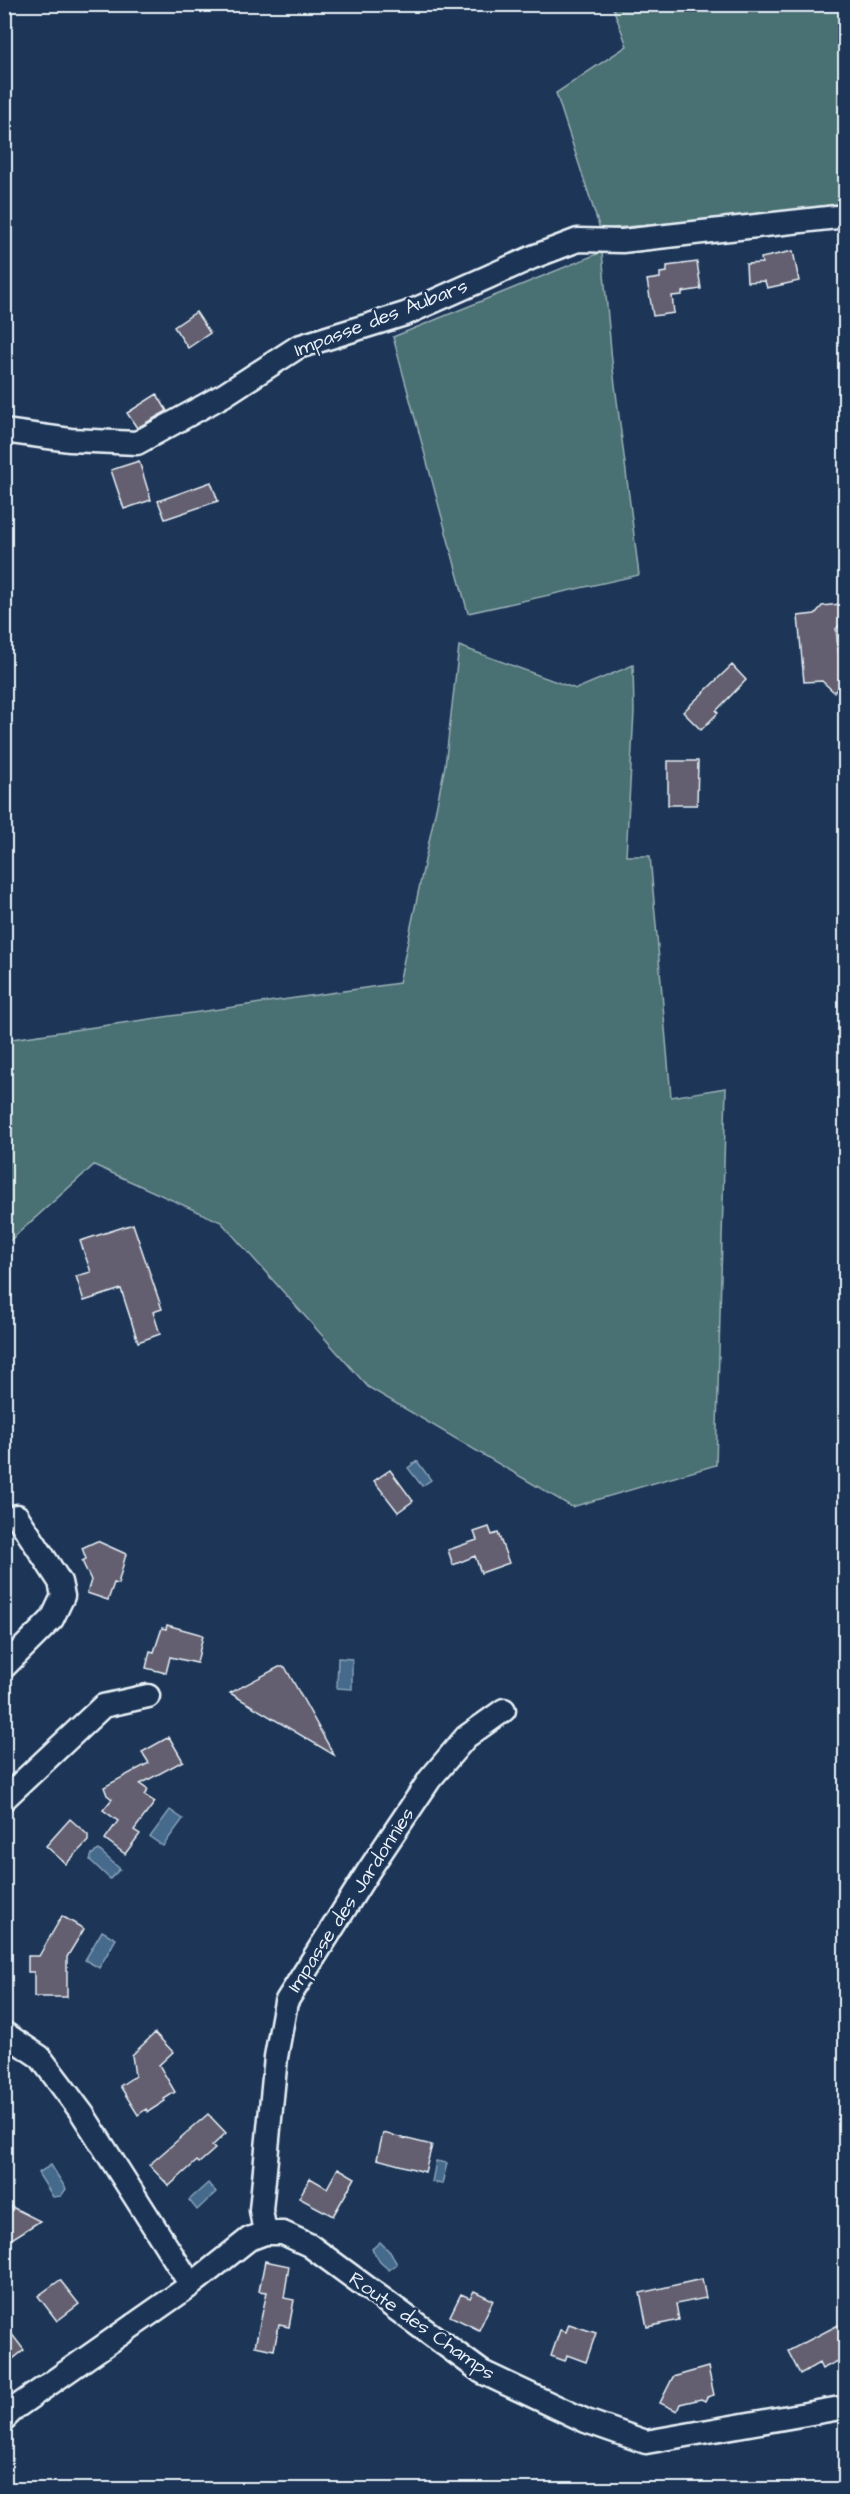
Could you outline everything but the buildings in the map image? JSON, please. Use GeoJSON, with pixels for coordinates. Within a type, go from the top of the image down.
{"type":"FeatureCollection","features":[{"type":"Feature","properties":{"kind":"street","name":"Impasse des Aubars"},"geometry":{"type":"LineString","coordinates":[[4,431],[70,440],[137,443],[224,395],[298,347],[405,314],[533,257],[578,240],[622,241],[846,216]]}},
{"type":"Feature","properties":{"kind":"street"},"geometry":{"type":"LineString","coordinates":[[4,1667],[52,1619],[63,1596],[60,1582],[17,1516]]}},
{"type":"Feature","properties":{"kind":"street"},"geometry":{"type":"LineString","coordinates":[[4,1799],[103,1706],[148,1696]]}},
{"type":"Feature","properties":{"kind":"street","name":"Impasse des Jardonnies"},"geometry":{"type":"LineString","coordinates":[[265,2233],[261,2210],[276,2057],[286,2002],[369,1869],[430,1779],[465,1737],[504,1710]]}},
{"type":"Feature","properties":{"kind":"street"},"geometry":{"type":"LineString","coordinates":[[4,2033],[40,2057],[82,2113],[191,2285]]}},
{"type":"Feature","properties":{"kind":"street"},"geometry":{"type":"LineString","coordinates":[[4,2419],[15,2408],[191,2285],[249,2239],[265,2233]]}},
{"type":"Feature","properties":{"kind":"street","name":"Route des Champs"},"geometry":{"type":"LineString","coordinates":[[265,2233],[284,2233],[309,2246],[482,2372],[586,2421],[646,2442],[846,2407]]}},
{"type":"Feature","properties":{"kind":"green space"},"geometry":{"type":"Polygon","coordinates":[[[612,5],[845,5],[845,203],[731,218],[600,229],[556,93],[627,46],[612,5]]]}},
{"type":"Feature","properties":{"kind":"green space"},"geometry":{"type":"Polygon","coordinates":[[[602,252],[612,361],[639,575],[468,613],[393,337],[602,252]]]}},
{"type":"Feature","properties":{"kind":"green space"},"geometry":{"type":"Polygon","coordinates":[[[459,646],[576,689],[633,665],[634,712],[626,856],[650,856],[671,1097],[726,1088],[716,1465],[572,1507],[368,1387],[221,1222],[94,1165],[5,1245],[5,1040],[399,983],[445,766],[459,646]]]}},
{"type":"Feature","properties":{"kind":"water"},"geometry":{"type":"Polygon","coordinates":[[[417,1461],[431,1480],[422,1486],[408,1468],[417,1461]]]}},
{"type":"Feature","properties":{"kind":"water"},"geometry":{"type":"Polygon","coordinates":[[[338,1658],[352,1659],[352,1689],[337,1688],[338,1658]]]}},
{"type":"Feature","properties":{"kind":"water"},"geometry":{"type":"Polygon","coordinates":[[[170,1810],[183,1819],[163,1846],[150,1837],[170,1810]]]}},
{"type":"Feature","properties":{"kind":"water"},"geometry":{"type":"Polygon","coordinates":[[[99,1850],[120,1869],[110,1879],[90,1860],[92,1854],[99,1850]]]}},
{"type":"Feature","properties":{"kind":"water"},"geometry":{"type":"Polygon","coordinates":[[[102,1931],[116,1939],[99,1968],[85,1960],[102,1931]]]}},
{"type":"Feature","properties":{"kind":"water"},"geometry":{"type":"Polygon","coordinates":[[[436,2161],[447,2163],[442,2184],[432,2182],[436,2161]]]}},
{"type":"Feature","properties":{"kind":"water"},"geometry":{"type":"Polygon","coordinates":[[[51,2165],[66,2189],[61,2196],[53,2197],[38,2173],[51,2165]]]}},
{"type":"Feature","properties":{"kind":"water"},"geometry":{"type":"Polygon","coordinates":[[[208,2183],[216,2192],[197,2210],[189,2200],[208,2183]]]}},
{"type":"Feature","properties":{"kind":"water"},"geometry":{"type":"Polygon","coordinates":[[[380,2242],[397,2264],[389,2270],[380,2262],[372,2249],[380,2242]]]}}]}
